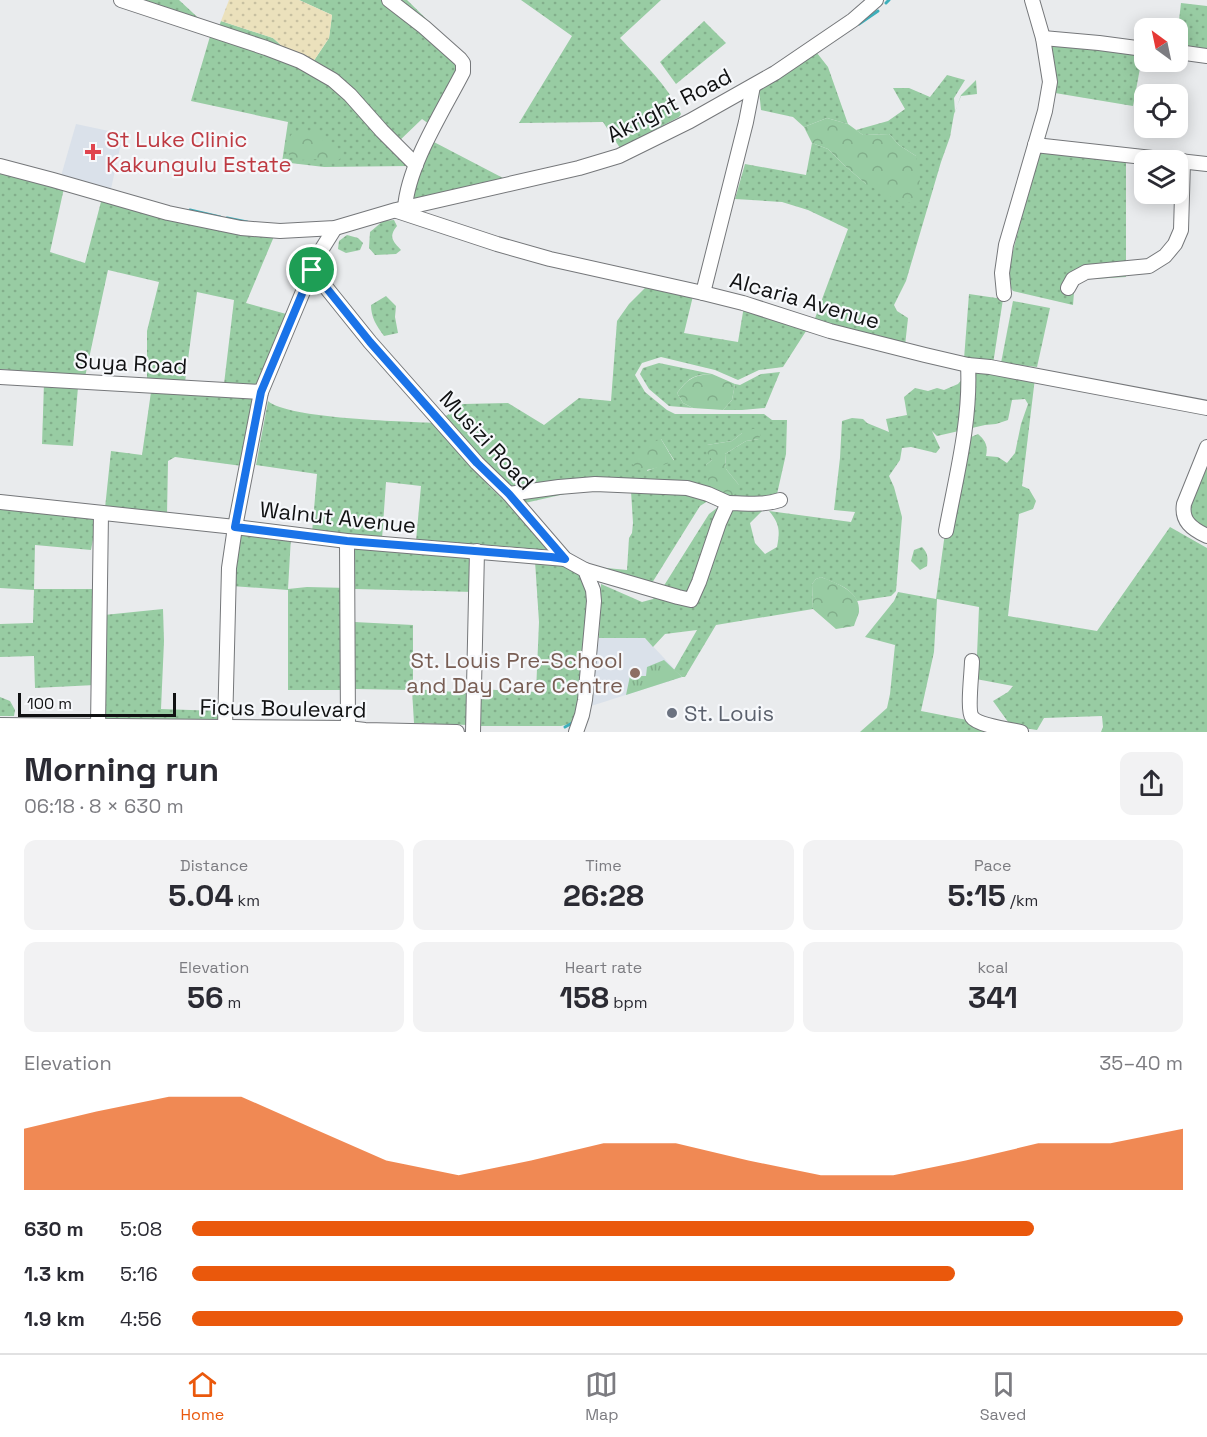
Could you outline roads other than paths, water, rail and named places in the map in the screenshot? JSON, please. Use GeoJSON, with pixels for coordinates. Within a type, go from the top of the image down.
{"type":"FeatureCollection","features":[{"type":"Feature","properties":{"kind":"street"},"geometry":{"type":"LineString","coordinates":[[121,0],[300,61],[333,80],[350,95],[416,165]]}},
{"type":"Feature","properties":{"kind":"street"},"geometry":{"type":"LineString","coordinates":[[389,0],[460,59],[464,72],[416,165],[400,209]]}},
{"type":"Feature","properties":{"kind":"street","name":"Akright Road"},"geometry":{"type":"LineString","coordinates":[[335,228],[400,209],[579,168],[619,156],[690,121],[775,73],[825,41],[854,20],[876,0]]}},
{"type":"Feature","properties":{"kind":"street"},"geometry":{"type":"LineString","coordinates":[[1004,294],[1002,273],[1006,245],[1045,111],[1050,82],[1043,38],[1032,0]]}},
{"type":"Feature","properties":{"kind":"street"},"geometry":{"type":"LineString","coordinates":[[1043,38],[1134,47]]}},
{"type":"Feature","properties":{"kind":"street"},"geometry":{"type":"LineString","coordinates":[[1188,53],[1207,56]]}},
{"type":"Feature","properties":{"kind":"street"},"geometry":{"type":"LineString","coordinates":[[703,293],[744,133],[753,86]]}},
{"type":"Feature","properties":{"kind":"street"},"geometry":{"type":"LineString","coordinates":[[1035,145],[1134,156]]}},
{"type":"Feature","properties":{"kind":"street"},"geometry":{"type":"LineString","coordinates":[[1188,162],[1207,164]]}},
{"type":"Feature","properties":{"kind":"street"},"geometry":{"type":"LineString","coordinates":[[0,168],[53,180],[168,213],[241,228],[280,231],[335,228]]}},
{"type":"Feature","properties":{"kind":"street"},"geometry":{"type":"LineString","coordinates":[[1068,288],[1073,279],[1086,272],[1149,266],[1165,256],[1175,244],[1181,230],[1182,204]]}},
{"type":"Feature","properties":{"kind":"street","name":"Alcaria Avenue"},"geometry":{"type":"LineString","coordinates":[[400,209],[497,244],[550,259],[743,303],[830,331],[968,365],[990,367],[1207,408]]}},
{"type":"Feature","properties":{"kind":"street"},"geometry":{"type":"LineString","coordinates":[[225,728],[229,568],[261,392],[320,252],[335,228]]}},
{"type":"Feature","properties":{"kind":"street","name":"Musizi Road"},"geometry":{"type":"LineString","coordinates":[[312,270],[370,342],[565,559],[585,570],[691,600],[728,503]]}},
{"type":"Feature","properties":{"kind":"street"},"geometry":{"type":"LineString","coordinates":[[946,531],[966,417],[968,365]]}},
{"type":"Feature","properties":{"kind":"street","name":"Suya Road"},"geometry":{"type":"LineString","coordinates":[[0,377],[261,392]]}},
{"type":"Feature","properties":{"kind":"street"},"geometry":{"type":"LineString","coordinates":[[1207,447],[1182,510],[1190,527],[1207,536]]}},
{"type":"Feature","properties":{"kind":"street"},"geometry":{"type":"LineString","coordinates":[[509,494],[559,486],[595,484],[677,487],[697,490],[728,503],[758,505],[780,500]]}},
{"type":"Feature","properties":{"kind":"street","name":"Walnut Avenue"},"geometry":{"type":"LineString","coordinates":[[0,502],[347,541],[565,559]]}},
{"type":"Feature","properties":{"kind":"street"},"geometry":{"type":"LineString","coordinates":[[98,726],[101,513]]}},
{"type":"Feature","properties":{"kind":"street"},"geometry":{"type":"LineString","coordinates":[[347,541],[348,728]]}},
{"type":"Feature","properties":{"kind":"street"},"geometry":{"type":"LineString","coordinates":[[473,732],[477,551]]}},
{"type":"Feature","properties":{"kind":"street"},"geometry":{"type":"LineString","coordinates":[[576,732],[585,700],[594,601],[590,579],[585,570]]}},
{"type":"Feature","properties":{"kind":"street"},"geometry":{"type":"LineString","coordinates":[[972,661],[970,708],[972,717],[978,722],[1021,732]]}},
{"type":"Feature","properties":{"kind":"street","name":"Ficus Boulevard"},"geometry":{"type":"LineString","coordinates":[[0,725],[185,729],[348,728],[457,732]]}},
{"type":"Feature","properties":{"kind":"waterway"},"geometry":{"type":"LineString","coordinates":[[886,3],[889,0]]}},
{"type":"Feature","properties":{"kind":"waterway"},"geometry":{"type":"LineString","coordinates":[[859,24],[878,11]]}},
{"type":"Feature","properties":{"kind":"waterway"},"geometry":{"type":"LineString","coordinates":[[190,210],[220,217]]}},
{"type":"Feature","properties":{"kind":"waterway"},"geometry":{"type":"LineString","coordinates":[[227,218],[247,222]]}},
{"type":"Feature","properties":{"kind":"waterway"},"geometry":{"type":"LineString","coordinates":[[565,727],[574,722]]}},
{"type":"Feature","properties":{"kind":"place","name":"St Luke Clinic Kakungulu Estate"},"geometry":{"type":"Point","coordinates":[93,152]}},
{"type":"Feature","properties":{"kind":"place","name":"St. Louis Pre-School and Day Care Centre"},"geometry":{"type":"Point","coordinates":[635,673]}},
{"type":"Feature","properties":{"kind":"place","name":"St. Louis"},"geometry":{"type":"Point","coordinates":[672,713]}}]}
